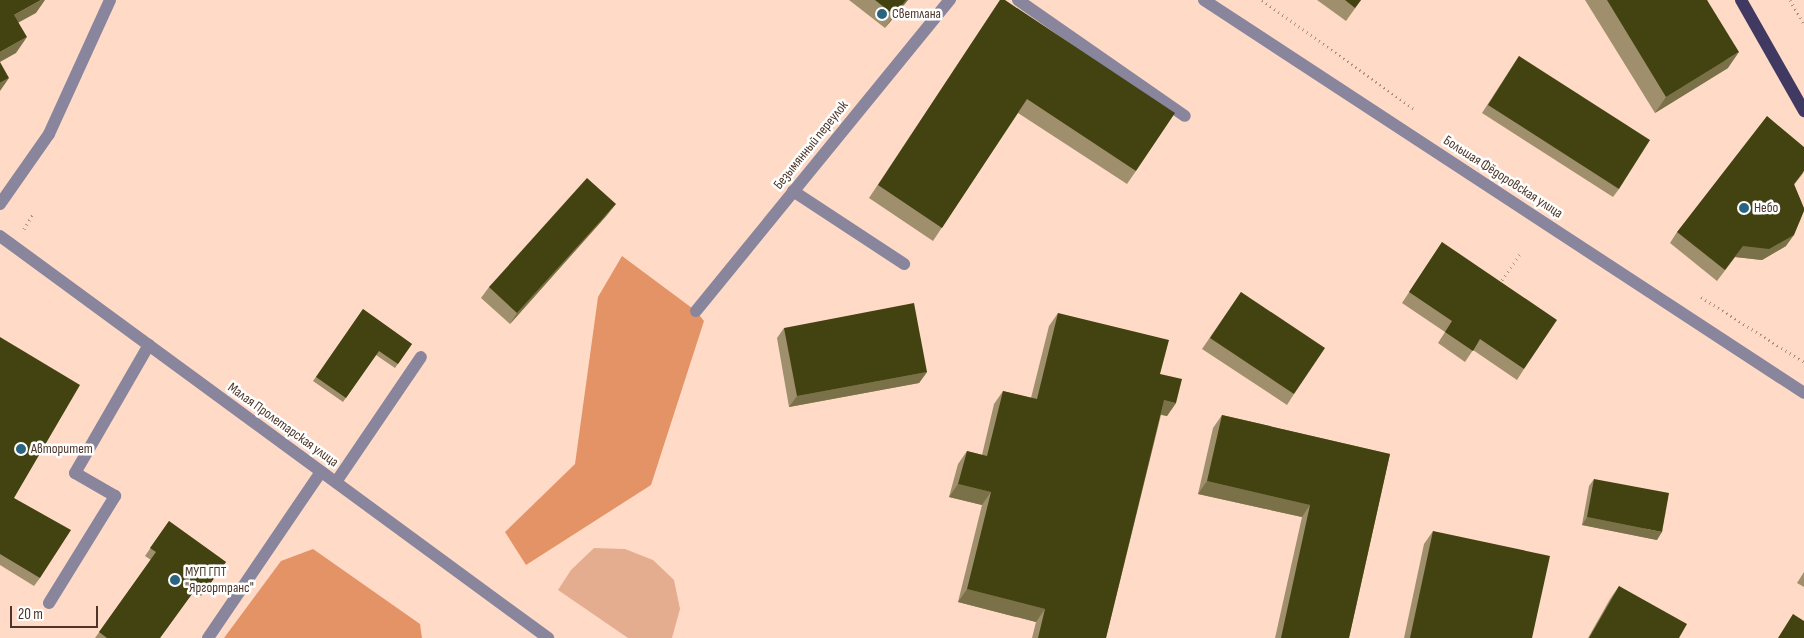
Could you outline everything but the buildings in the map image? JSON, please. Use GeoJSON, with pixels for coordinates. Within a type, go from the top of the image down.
{"type":"FeatureCollection","features":[{"type":"Feature","properties":{"kind":"main road"},"geometry":{"type":"LineString","coordinates":[[1741,0],[1804,111]]}},
{"type":"Feature","properties":{"kind":"street"},"geometry":{"type":"LineString","coordinates":[[0,204],[49,134],[110,0]]}},
{"type":"Feature","properties":{"kind":"street","name":"Безымянный переулок"},"geometry":{"type":"LineString","coordinates":[[696,311],[950,0]]}},
{"type":"Feature","properties":{"kind":"street"},"geometry":{"type":"LineString","coordinates":[[1018,0],[1185,116]]}},
{"type":"Feature","properties":{"kind":"street","name":"Большая Фёдоровская улица"},"geometry":{"type":"LineString","coordinates":[[1204,0],[1804,393]]}},
{"type":"Feature","properties":{"kind":"street"},"geometry":{"type":"LineString","coordinates":[[793,191],[904,264]]}},
{"type":"Feature","properties":{"kind":"street","name":"Малая Пролетарская улица"},"geometry":{"type":"LineString","coordinates":[[0,236],[548,638]]}},
{"type":"Feature","properties":{"kind":"street"},"geometry":{"type":"LineString","coordinates":[[49,603],[115,496],[76,473],[149,345]]}},
{"type":"Feature","properties":{"kind":"street"},"geometry":{"type":"LineString","coordinates":[[336,482],[421,357]]}},
{"type":"Feature","properties":{"kind":"street","name":"Большая Фёдоровская улица"},"geometry":{"type":"LineString","coordinates":[[1785,379],[1804,386]]}},
{"type":"Feature","properties":{"kind":"street"},"geometry":{"type":"LineString","coordinates":[[208,638],[321,472]]}},
{"type":"Feature","properties":{"kind":"path"},"geometry":{"type":"LineString","coordinates":[[1262,0],[1416,111]]}},
{"type":"Feature","properties":{"kind":"path"},"geometry":{"type":"LineString","coordinates":[[1790,0],[1804,24]]}},
{"type":"Feature","properties":{"kind":"path"},"geometry":{"type":"LineString","coordinates":[[24,230],[33,214]]}},
{"type":"Feature","properties":{"kind":"path"},"geometry":{"type":"LineString","coordinates":[[1496,288],[1520,254]]}},
{"type":"Feature","properties":{"kind":"path"},"geometry":{"type":"LineString","coordinates":[[1692,291],[1804,362]]}},
{"type":"Feature","properties":{"kind":"shaded area"},"geometry":{"type":"Polygon","coordinates":[[[622,256],[696,311],[704,321],[651,485],[526,565],[505,532],[575,464],[598,297],[622,256]]]}},
{"type":"Feature","properties":{"kind":"shaded area"},"geometry":{"type":"Polygon","coordinates":[[[594,548],[625,549],[653,560],[674,580],[680,609],[672,638],[628,638],[558,590],[571,570],[594,548]]]}},
{"type":"Feature","properties":{"kind":"shaded area"},"geometry":{"type":"Polygon","coordinates":[[[313,549],[420,624],[422,638],[224,638],[281,561],[313,549]]]}},
{"type":"Feature","properties":{"kind":"place","name":"Светлана"},"geometry":{"type":"Point","coordinates":[882,14]}},
{"type":"Feature","properties":{"kind":"place","name":"Небо"},"geometry":{"type":"Point","coordinates":[1744,208]}},
{"type":"Feature","properties":{"kind":"place","name":"Авторитет"},"geometry":{"type":"Point","coordinates":[21,449]}},
{"type":"Feature","properties":{"kind":"place","name":"МУП ГПТ \"Яргортранс\""},"geometry":{"type":"Point","coordinates":[175,580]}}]}
